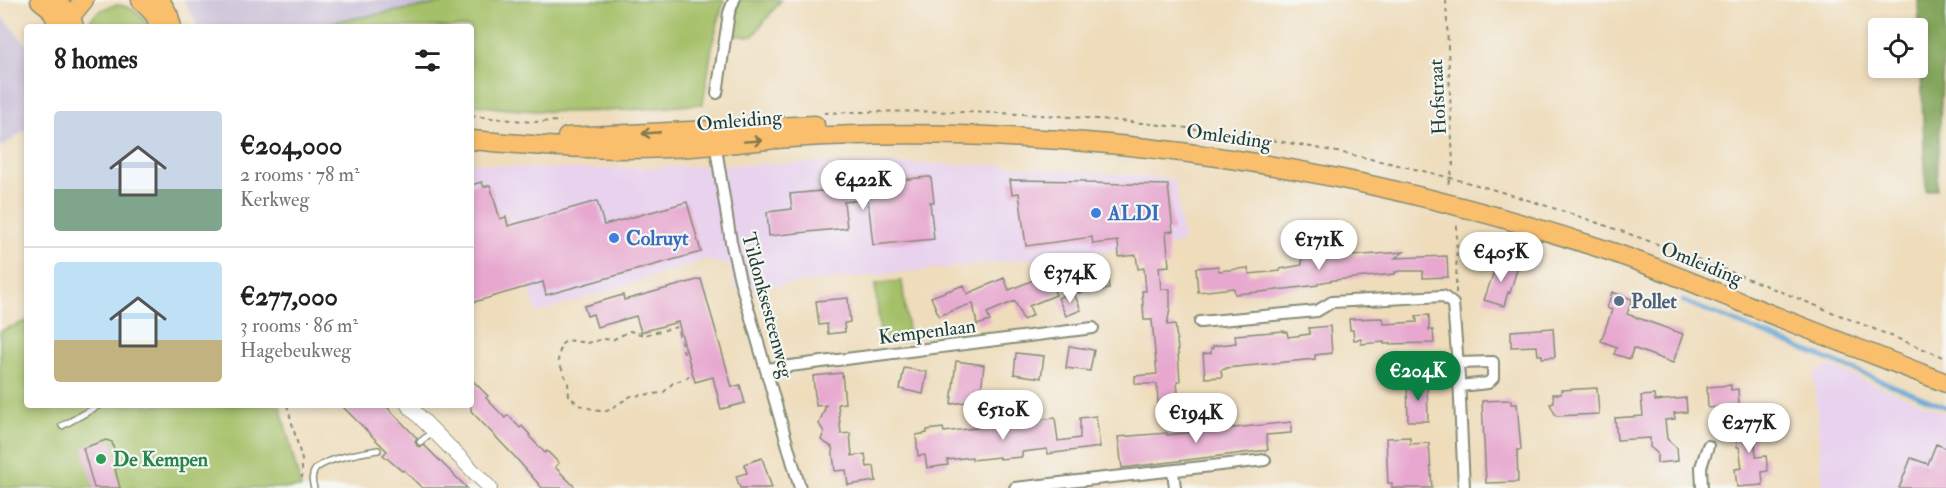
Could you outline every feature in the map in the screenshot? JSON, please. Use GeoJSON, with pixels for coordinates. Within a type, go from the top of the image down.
{"type":"FeatureCollection","features":[{"type":"Feature","properties":{"kind":"main road"},"geometry":{"type":"LineString","coordinates":[[40,0],[68,24]]}},
{"type":"Feature","properties":{"kind":"main road"},"geometry":{"type":"LineString","coordinates":[[53,0],[68,24]]}},
{"type":"Feature","properties":{"kind":"main road"},"geometry":{"type":"LineString","coordinates":[[68,24],[84,0]]}},
{"type":"Feature","properties":{"kind":"main road"},"geometry":{"type":"LineString","coordinates":[[141,0],[154,15],[167,24]]}},
{"type":"Feature","properties":{"kind":"main road"},"geometry":{"type":"LineString","coordinates":[[160,0],[167,24]]}},
{"type":"Feature","properties":{"kind":"main road","name":"Omleiding"},"geometry":{"type":"LineString","coordinates":[[474,140],[592,149],[667,148],[712,136],[816,125],[981,125],[1054,128],[1249,151],[1372,174],[1448,185],[1656,257],[1946,372]]}},
{"type":"Feature","properties":{"kind":"main road","name":"Omleiding"},"geometry":{"type":"LineString","coordinates":[[474,130],[576,137],[791,138],[899,135],[1009,137],[1108,144],[1211,155],[1268,164],[1452,205],[1607,251],[1946,383]]}},
{"type":"Feature","properties":{"kind":"street"},"geometry":{"type":"LineString","coordinates":[[717,93],[729,14],[734,0]]}},
{"type":"Feature","properties":{"kind":"street","name":"Tildonksesteenweg"},"geometry":{"type":"LineString","coordinates":[[712,136],[740,280],[800,488]]}},
{"type":"Feature","properties":{"kind":"street"},"geometry":{"type":"LineString","coordinates":[[1200,322],[1317,311],[1332,302],[1443,296],[1453,304],[1460,386],[1464,488]]}},
{"type":"Feature","properties":{"kind":"street","name":"Kempenlaan"},"geometry":{"type":"LineString","coordinates":[[766,369],[1093,328]]}},
{"type":"Feature","properties":{"kind":"street"},"geometry":{"type":"LineString","coordinates":[[1458,363],[1493,362],[1494,378],[1488,383],[1460,386]]}},
{"type":"Feature","properties":{"kind":"street"},"geometry":{"type":"LineString","coordinates":[[411,408],[490,488]]}},
{"type":"Feature","properties":{"kind":"street"},"geometry":{"type":"LineString","coordinates":[[1702,488],[1701,467],[1708,446]]}},
{"type":"Feature","properties":{"kind":"street"},"geometry":{"type":"LineString","coordinates":[[1015,488],[1265,460]]}},
{"type":"Feature","properties":{"kind":"street"},"geometry":{"type":"LineString","coordinates":[[1173,471],[1175,488]]}},
{"type":"Feature","properties":{"kind":"lane"},"geometry":{"type":"LineString","coordinates":[[62,426],[95,408]]}},
{"type":"Feature","properties":{"kind":"lane"},"geometry":{"type":"LineString","coordinates":[[420,442],[434,431]]}},
{"type":"Feature","properties":{"kind":"lane"},"geometry":{"type":"LineString","coordinates":[[314,488],[313,472],[318,467],[354,453],[378,450]]}},
{"type":"Feature","properties":{"kind":"path","name":"Hofstraat"},"geometry":{"type":"LineString","coordinates":[[1446,0],[1453,129],[1453,165],[1448,185]]}},
{"type":"Feature","properties":{"kind":"path"},"geometry":{"type":"LineString","coordinates":[[1448,185],[1527,200],[1623,231],[1946,358]]}},
{"type":"Feature","properties":{"kind":"path"},"geometry":{"type":"LineString","coordinates":[[1453,304],[1458,288],[1456,230],[1458,219]]}},
{"type":"Feature","properties":{"kind":"path"},"geometry":{"type":"LineString","coordinates":[[684,353],[677,327],[644,335],[630,331],[612,340],[604,339],[586,343],[567,340],[561,345],[558,360],[568,383],[572,401],[603,411],[608,411],[631,396],[663,393],[673,383],[687,378],[690,374]]}},
{"type":"Feature","properties":{"kind":"path"},"geometry":{"type":"LineString","coordinates":[[288,408],[302,460]]}},
{"type":"Feature","properties":{"kind":"shaded area"},"geometry":{"type":"Polygon","coordinates":[[[183,0],[462,0],[321,24],[197,24],[183,0]]]}},
{"type":"Feature","properties":{"kind":"shaded area"},"geometry":{"type":"Polygon","coordinates":[[[0,15],[24,42],[24,131],[0,148],[0,15]]]}},
{"type":"Feature","properties":{"kind":"shaded area"},"geometry":{"type":"Polygon","coordinates":[[[474,162],[524,168],[591,169],[804,163],[999,165],[1175,179],[1183,243],[736,290],[730,266],[706,260],[537,313],[506,213],[474,221],[474,162]]]}},
{"type":"Feature","properties":{"kind":"shaded area"},"geometry":{"type":"Polygon","coordinates":[[[1826,365],[1946,413],[1946,488],[1823,488],[1814,375],[1826,365]]]}},
{"type":"Feature","properties":{"kind":"green space"},"geometry":{"type":"Polygon","coordinates":[[[462,0],[724,0],[713,41],[703,104],[616,111],[558,112],[474,104],[474,24],[321,24],[462,0]]]}},
{"type":"Feature","properties":{"kind":"green space"},"geometry":{"type":"Polygon","coordinates":[[[739,0],[781,0],[753,36],[734,36],[739,0]]]}},
{"type":"Feature","properties":{"kind":"green space"},"geometry":{"type":"Polygon","coordinates":[[[1918,0],[1946,0],[1937,189],[1926,191],[1921,78],[1928,78],[1928,18],[1919,18],[1918,0]]]}},
{"type":"Feature","properties":{"kind":"green space"},"geometry":{"type":"Polygon","coordinates":[[[118,5],[128,7],[143,18],[146,24],[89,24],[92,18],[108,7],[118,5]]]}},
{"type":"Feature","properties":{"kind":"green space"},"geometry":{"type":"Polygon","coordinates":[[[902,281],[909,340],[881,343],[875,284],[902,281]]]}},
{"type":"Feature","properties":{"kind":"green space"},"geometry":{"type":"Polygon","coordinates":[[[24,322],[24,408],[281,408],[301,488],[0,488],[0,331],[24,322]]]}},
{"type":"Feature","properties":{"kind":"building"},"geometry":{"type":"Polygon","coordinates":[[[931,177],[934,202],[930,202],[934,239],[873,245],[868,199],[844,202],[847,228],[769,236],[767,212],[792,209],[790,194],[931,177]]]}},
{"type":"Feature","properties":{"kind":"building","name":"ALDI"},"geometry":{"type":"Polygon","coordinates":[[[1010,180],[1168,185],[1173,231],[1166,232],[1169,266],[1159,267],[1161,289],[1170,289],[1167,325],[1175,324],[1180,381],[1177,382],[1179,403],[1158,405],[1157,384],[1135,384],[1135,376],[1157,374],[1152,320],[1144,320],[1142,291],[1146,291],[1144,268],[1138,269],[1136,255],[1119,257],[1118,241],[1093,244],[1092,237],[1026,246],[1019,193],[1012,194],[1010,180]]]}},
{"type":"Feature","properties":{"kind":"building","name":"Colruyt"},"geometry":{"type":"Polygon","coordinates":[[[482,182],[484,187],[490,185],[500,219],[506,217],[508,226],[597,201],[604,225],[687,202],[701,252],[546,295],[543,282],[474,302],[474,184],[482,182]]]}},
{"type":"Feature","properties":{"kind":"building"},"geometry":{"type":"Polygon","coordinates":[[[1335,245],[1336,257],[1404,252],[1395,258],[1447,256],[1448,277],[1423,278],[1423,271],[1401,271],[1395,274],[1334,280],[1318,283],[1318,285],[1260,292],[1235,294],[1234,288],[1198,292],[1196,268],[1218,266],[1219,271],[1248,268],[1249,274],[1280,271],[1280,269],[1302,265],[1301,248],[1335,245]]]}},
{"type":"Feature","properties":{"kind":"building"},"geometry":{"type":"Polygon","coordinates":[[[1498,260],[1518,266],[1504,306],[1484,300],[1498,260]]]}},
{"type":"Feature","properties":{"kind":"building"},"geometry":{"type":"Polygon","coordinates":[[[1107,272],[1109,289],[1078,293],[1076,275],[1107,272]]]}},
{"type":"Feature","properties":{"kind":"building"},"geometry":{"type":"Polygon","coordinates":[[[1048,274],[1056,295],[1029,306],[1033,315],[1023,320],[1015,301],[987,313],[990,321],[977,325],[973,303],[939,316],[931,297],[964,285],[967,294],[1004,278],[1009,290],[1048,274]]]}},
{"type":"Feature","properties":{"kind":"building"},"geometry":{"type":"Polygon","coordinates":[[[701,279],[732,387],[740,385],[745,403],[721,409],[713,377],[695,382],[678,322],[641,332],[636,316],[597,327],[593,314],[587,316],[584,306],[623,295],[624,300],[701,279]]]}},
{"type":"Feature","properties":{"kind":"building"},"geometry":{"type":"Polygon","coordinates":[[[1073,291],[1081,310],[1066,316],[1058,298],[1073,291]]]}},
{"type":"Feature","properties":{"kind":"building"},"geometry":{"type":"Polygon","coordinates":[[[1612,292],[1632,299],[1627,314],[1683,334],[1673,363],[1633,348],[1630,359],[1614,354],[1617,347],[1601,341],[1612,310],[1607,308],[1612,292]]]}},
{"type":"Feature","properties":{"kind":"building"},"geometry":{"type":"Polygon","coordinates":[[[848,298],[850,322],[844,323],[845,332],[828,334],[827,324],[819,325],[816,301],[848,298]]]}},
{"type":"Feature","properties":{"kind":"building"},"geometry":{"type":"Polygon","coordinates":[[[1429,315],[1429,330],[1433,330],[1434,343],[1361,344],[1361,339],[1354,340],[1353,330],[1350,330],[1349,319],[1383,318],[1384,324],[1417,322],[1416,316],[1429,315]]]}},
{"type":"Feature","properties":{"kind":"building"},"geometry":{"type":"Polygon","coordinates":[[[1330,326],[1332,353],[1315,355],[1315,359],[1226,368],[1221,370],[1222,377],[1205,378],[1203,354],[1211,353],[1213,346],[1236,343],[1235,335],[1284,331],[1287,332],[1288,337],[1310,334],[1309,328],[1330,326]]]}},
{"type":"Feature","properties":{"kind":"building"},"geometry":{"type":"Polygon","coordinates":[[[1553,328],[1555,357],[1542,358],[1542,355],[1538,355],[1537,346],[1511,347],[1511,331],[1553,328]]]}},
{"type":"Feature","properties":{"kind":"building"},"geometry":{"type":"Polygon","coordinates":[[[1069,346],[1094,350],[1090,371],[1066,368],[1069,346]]]}},
{"type":"Feature","properties":{"kind":"building"},"geometry":{"type":"Polygon","coordinates":[[[1016,353],[1044,356],[1041,378],[1014,374],[1016,353]]]}},
{"type":"Feature","properties":{"kind":"building"},"geometry":{"type":"Polygon","coordinates":[[[956,361],[984,365],[980,400],[951,404],[956,361]]]}},
{"type":"Feature","properties":{"kind":"building"},"geometry":{"type":"Polygon","coordinates":[[[904,368],[927,372],[923,394],[900,389],[904,368]]]}},
{"type":"Feature","properties":{"kind":"building"},"geometry":{"type":"Polygon","coordinates":[[[842,373],[845,403],[838,404],[841,434],[850,433],[852,456],[865,454],[867,467],[874,466],[876,481],[848,485],[846,470],[835,471],[832,447],[821,440],[824,432],[819,424],[826,405],[816,406],[813,376],[842,373]]]}},
{"type":"Feature","properties":{"kind":"building"},"geometry":{"type":"Polygon","coordinates":[[[474,382],[505,418],[508,415],[520,428],[522,426],[545,453],[547,451],[559,463],[555,467],[576,488],[542,488],[471,411],[471,408],[474,408],[474,382]]]}},
{"type":"Feature","properties":{"kind":"building"},"geometry":{"type":"Polygon","coordinates":[[[1427,382],[1428,421],[1408,421],[1407,383],[1427,382]]]}},
{"type":"Feature","properties":{"kind":"building"},"geometry":{"type":"Polygon","coordinates":[[[1731,385],[1731,390],[1738,389],[1739,405],[1708,408],[1707,387],[1731,385]]]}},
{"type":"Feature","properties":{"kind":"building"},"geometry":{"type":"Polygon","coordinates":[[[1597,388],[1599,414],[1556,416],[1550,404],[1554,403],[1553,394],[1561,394],[1561,390],[1597,388]]]}},
{"type":"Feature","properties":{"kind":"building"},"geometry":{"type":"Polygon","coordinates":[[[1654,395],[1655,401],[1686,398],[1687,412],[1674,413],[1675,419],[1665,420],[1667,439],[1677,448],[1678,461],[1657,463],[1657,453],[1650,447],[1650,438],[1617,440],[1615,418],[1643,416],[1641,396],[1654,395]]]}},
{"type":"Feature","properties":{"kind":"building"},"geometry":{"type":"Polygon","coordinates":[[[1511,400],[1511,404],[1517,404],[1521,450],[1517,450],[1518,482],[1486,483],[1482,401],[1511,400]]]}},
{"type":"Feature","properties":{"kind":"building"},"geometry":{"type":"Polygon","coordinates":[[[344,408],[388,408],[417,438],[415,441],[417,446],[424,445],[467,488],[422,488],[404,470],[402,471],[383,455],[387,451],[344,408]]]}},
{"type":"Feature","properties":{"kind":"building"},"geometry":{"type":"Polygon","coordinates":[[[1096,416],[1100,447],[1047,454],[1047,449],[1022,452],[1022,457],[999,459],[999,457],[972,460],[972,457],[947,460],[948,465],[927,468],[925,455],[918,456],[916,435],[927,433],[927,430],[943,428],[944,432],[1055,418],[1058,441],[1080,438],[1080,418],[1096,416]]]}},
{"type":"Feature","properties":{"kind":"building"},"geometry":{"type":"Polygon","coordinates":[[[1757,417],[1758,429],[1754,429],[1756,457],[1766,456],[1768,471],[1762,472],[1763,485],[1737,487],[1735,469],[1742,468],[1734,418],[1757,417]]]}},
{"type":"Feature","properties":{"kind":"building"},"geometry":{"type":"Polygon","coordinates":[[[1291,422],[1291,433],[1266,435],[1268,450],[1122,468],[1118,437],[1167,433],[1167,435],[1291,422]]]}},
{"type":"Feature","properties":{"kind":"building"},"geometry":{"type":"Polygon","coordinates":[[[1410,437],[1410,444],[1429,443],[1432,488],[1392,488],[1392,483],[1388,483],[1386,438],[1410,437]]]}},
{"type":"Feature","properties":{"kind":"building","name":"De Kempen"},"geometry":{"type":"Polygon","coordinates":[[[106,440],[112,442],[119,468],[115,469],[120,488],[94,488],[83,448],[106,440]]]}},
{"type":"Feature","properties":{"kind":"building"},"geometry":{"type":"Polygon","coordinates":[[[1936,444],[1946,448],[1946,488],[1899,488],[1911,458],[1928,464],[1936,444]]]}},
{"type":"Feature","properties":{"kind":"building"},"geometry":{"type":"Polygon","coordinates":[[[762,458],[772,488],[740,488],[736,476],[747,473],[744,464],[762,458]]]}},
{"type":"Feature","properties":{"kind":"waterway"},"geometry":{"type":"LineString","coordinates":[[1683,301],[1946,407]]}},
{"type":"Feature","properties":{"kind":"place","name":"ALDI"},"geometry":{"type":"Point","coordinates":[1096,213]}},
{"type":"Feature","properties":{"kind":"place","name":"Colruyt"},"geometry":{"type":"Point","coordinates":[614,238]}},
{"type":"Feature","properties":{"kind":"place","name":"Pollet"},"geometry":{"type":"Point","coordinates":[1619,301]}},
{"type":"Feature","properties":{"kind":"place","name":"De Kempen"},"geometry":{"type":"Point","coordinates":[101,459]}}]}
